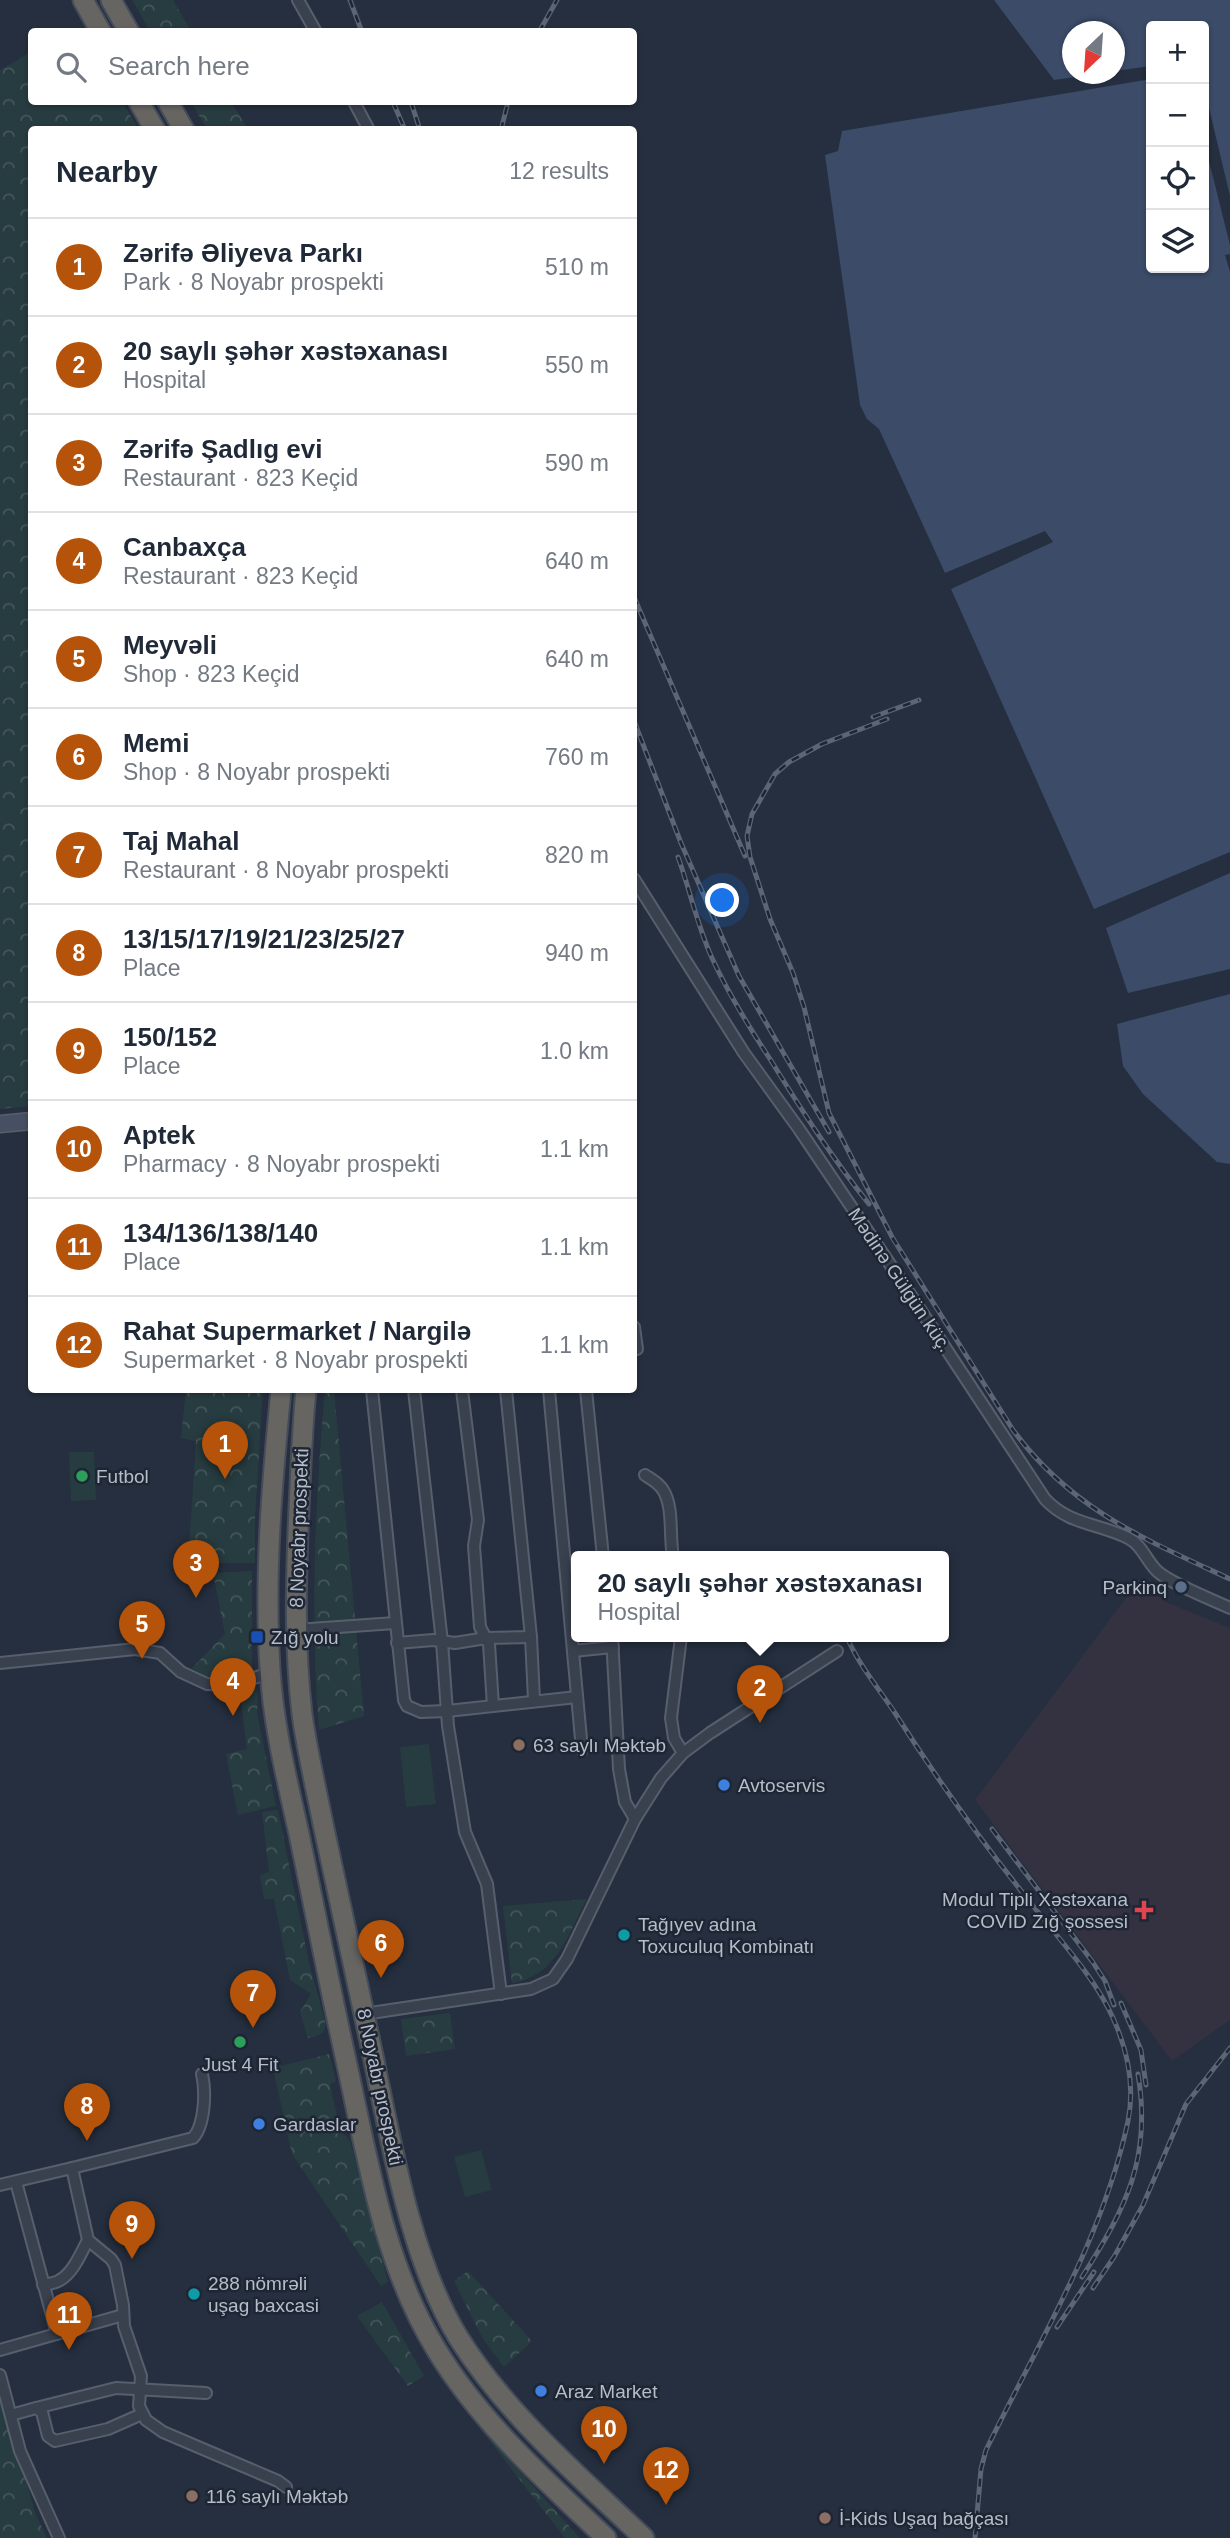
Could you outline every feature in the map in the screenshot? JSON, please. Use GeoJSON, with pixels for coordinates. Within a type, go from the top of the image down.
{"type":"FeatureCollection","features":[{"type":"Feature","properties":{"kind":"highway"},"geometry":{"type":"LineString","coordinates":[[83,0],[99,28]]}},
{"type":"Feature","properties":{"kind":"highway"},"geometry":{"type":"LineString","coordinates":[[111,0],[127,28]]}},
{"type":"Feature","properties":{"kind":"highway"},"geometry":{"type":"LineString","coordinates":[[141,105],[153,126]]}},
{"type":"Feature","properties":{"kind":"highway"},"geometry":{"type":"LineString","coordinates":[[170,105],[182,126]]}},
{"type":"Feature","properties":{"kind":"highway","name":"8 Noyabr prospekti"},"geometry":{"type":"LineString","coordinates":[[281,1393],[268,1577],[270,1673],[285,1768],[365,2146],[385,2228],[407,2290],[435,2347],[468,2396],[519,2454],[606,2538]]}},
{"type":"Feature","properties":{"kind":"highway","name":"8 Noyabr prospekti"},"geometry":{"type":"LineString","coordinates":[[306,1393],[296,1580],[301,1707],[364,2014],[410,2217],[433,2284],[457,2335],[476,2364],[510,2406],[645,2538]]}},
{"type":"Feature","properties":{"kind":"main road"},"geometry":{"type":"LineString","coordinates":[[0,1124],[28,1121]]}},
{"type":"Feature","properties":{"kind":"street"},"geometry":{"type":"LineString","coordinates":[[298,0],[314,28]]}},
{"type":"Feature","properties":{"kind":"street"},"geometry":{"type":"LineString","coordinates":[[356,105],[367,126]]}},
{"type":"Feature","properties":{"kind":"street","name":"Mədinə Gülgün küç."},"geometry":{"type":"LineString","coordinates":[[637,883],[744,1053],[873,1238],[1045,1499],[1058,1513],[1129,1539],[1140,1547],[1164,1577],[1230,1608]]}},
{"type":"Feature","properties":{"kind":"street"},"geometry":{"type":"LineString","coordinates":[[372,1393],[397,1643],[407,1706],[421,1712],[447,1711],[577,1697]]}},
{"type":"Feature","properties":{"kind":"street"},"geometry":{"type":"LineString","coordinates":[[414,1393],[447,1711],[465,1832],[487,1884],[501,1994]]}},
{"type":"Feature","properties":{"kind":"street"},"geometry":{"type":"LineString","coordinates":[[463,1393],[478,1520],[474,1546],[480,1627],[489,1644],[493,1706]]}},
{"type":"Feature","properties":{"kind":"street"},"geometry":{"type":"LineString","coordinates":[[506,1393],[531,1637],[534,1700]]}},
{"type":"Feature","properties":{"kind":"street"},"geometry":{"type":"LineString","coordinates":[[549,1393],[571,1629]]}},
{"type":"Feature","properties":{"kind":"street"},"geometry":{"type":"LineString","coordinates":[[586,1393],[602,1551]]}},
{"type":"Feature","properties":{"kind":"street"},"geometry":{"type":"LineString","coordinates":[[645,1475],[664,1492],[672,1551]]}},
{"type":"Feature","properties":{"kind":"street"},"geometry":{"type":"LineString","coordinates":[[296,1630],[395,1623]]}},
{"type":"Feature","properties":{"kind":"street"},"geometry":{"type":"LineString","coordinates":[[397,1643],[455,1643],[531,1637]]}},
{"type":"Feature","properties":{"kind":"street"},"geometry":{"type":"LineString","coordinates":[[572,1642],[582,1750]]}},
{"type":"Feature","properties":{"kind":"street"},"geometry":{"type":"LineString","coordinates":[[573,1651],[612,1642],[619,1769],[625,1802],[635,1819]]}},
{"type":"Feature","properties":{"kind":"street"},"geometry":{"type":"LineString","coordinates":[[680,1642],[671,1718],[674,1738],[683,1753]]}},
{"type":"Feature","properties":{"kind":"street"},"geometry":{"type":"LineString","coordinates":[[0,1663],[135,1649],[160,1653],[181,1672],[207,1684],[231,1685],[270,1673]]}},
{"type":"Feature","properties":{"kind":"street"},"geometry":{"type":"LineString","coordinates":[[364,2014],[501,1994],[542,1986],[553,1979],[561,1970],[635,1819],[661,1778],[683,1753],[710,1732],[837,1651]]}},
{"type":"Feature","properties":{"kind":"street"},"geometry":{"type":"LineString","coordinates":[[0,2185],[193,2138],[199,2128],[205,2094],[202,2074]]}},
{"type":"Feature","properties":{"kind":"street"},"geometry":{"type":"LineString","coordinates":[[72,2168],[88,2240],[115,2265],[128,2339],[140,2368],[139,2400],[142,2414],[152,2426],[163,2432],[278,2481],[286,2487]]}},
{"type":"Feature","properties":{"kind":"street"},"geometry":{"type":"LineString","coordinates":[[16,2182],[57,2334]]}},
{"type":"Feature","properties":{"kind":"street"},"geometry":{"type":"LineString","coordinates":[[43,2285],[60,2280],[67,2274],[88,2240]]}},
{"type":"Feature","properties":{"kind":"street"},"geometry":{"type":"LineString","coordinates":[[0,2350],[123,2315]]}},
{"type":"Feature","properties":{"kind":"street"},"geometry":{"type":"LineString","coordinates":[[0,2375],[20,2451],[59,2538]]}},
{"type":"Feature","properties":{"kind":"street"},"geometry":{"type":"LineString","coordinates":[[11,2415],[116,2388],[206,2393]]}},
{"type":"Feature","properties":{"kind":"street"},"geometry":{"type":"LineString","coordinates":[[36,2408],[42,2412],[48,2436],[55,2441],[107,2429],[142,2414]]}},
{"type":"Feature","properties":{"kind":"shaded area","name":"Modul Tipli Xəstəxana COVID Zığ şossesi"},"geometry":{"type":"Polygon","coordinates":[[[1139,1580],[1166,1602],[1230,1628],[1230,2020],[1172,2061],[975,1800],[1139,1580]]]}},
{"type":"Feature","properties":{"kind":"green space"},"geometry":{"type":"Polygon","coordinates":[[[132,0],[173,0],[189,28],[148,28],[132,0]]]}},
{"type":"Feature","properties":{"kind":"green space"},"geometry":{"type":"Polygon","coordinates":[[[28,54],[28,105],[124,105],[137,126],[28,126],[28,1106],[0,1109],[0,70],[28,54]]]}},
{"type":"Feature","properties":{"kind":"green space"},"geometry":{"type":"Polygon","coordinates":[[[193,105],[233,105],[246,126],[205,126],[193,105]]]}},
{"type":"Feature","properties":{"kind":"green space"},"geometry":{"type":"Polygon","coordinates":[[[186,1393],[263,1393],[255,1516],[255,1563],[188,1563],[196,1441],[181,1438],[186,1393]]]}},
{"type":"Feature","properties":{"kind":"green space"},"geometry":{"type":"Polygon","coordinates":[[[325,1393],[334,1393],[364,1716],[319,1730],[315,1560],[325,1393]]]}},
{"type":"Feature","properties":{"kind":"green space","name":"Futbol"},"geometry":{"type":"Polygon","coordinates":[[[69,1452],[94,1452],[96,1500],[71,1501],[69,1452]]]}},
{"type":"Feature","properties":{"kind":"green space"},"geometry":{"type":"Polygon","coordinates":[[[252,1571],[252,1668],[210,1679],[192,1668],[225,1634],[213,1573],[252,1571]]]}},
{"type":"Feature","properties":{"kind":"green space"},"geometry":{"type":"Polygon","coordinates":[[[255,1683],[257,1714],[276,1806],[238,1815],[226,1754],[247,1749],[241,1702],[247,1699],[245,1685],[255,1683]]]}},
{"type":"Feature","properties":{"kind":"green space"},"geometry":{"type":"Polygon","coordinates":[[[429,1744],[436,1804],[406,1807],[400,1747],[429,1744]]]}},
{"type":"Feature","properties":{"kind":"green space"},"geometry":{"type":"Polygon","coordinates":[[[278,1810],[309,1963],[326,2025],[323,2032],[308,2038],[300,2012],[311,1994],[290,1980],[274,1899],[264,1899],[260,1875],[269,1872],[262,1812],[278,1810]]]}},
{"type":"Feature","properties":{"kind":"green space"},"geometry":{"type":"Polygon","coordinates":[[[587,1899],[566,1940],[550,1963],[527,1979],[512,1983],[503,1906],[587,1899]]]}},
{"type":"Feature","properties":{"kind":"green space"},"geometry":{"type":"Polygon","coordinates":[[[450,2013],[455,2049],[406,2056],[401,2019],[450,2013]]]}},
{"type":"Feature","properties":{"kind":"green space"},"geometry":{"type":"Polygon","coordinates":[[[329,2054],[336,2081],[330,2085],[340,2130],[350,2141],[388,2282],[381,2286],[292,2154],[273,2068],[329,2054]]]}},
{"type":"Feature","properties":{"kind":"green space"},"geometry":{"type":"Polygon","coordinates":[[[481,2150],[492,2190],[465,2197],[454,2157],[481,2150]]]}},
{"type":"Feature","properties":{"kind":"green space"},"geometry":{"type":"Polygon","coordinates":[[[468,2271],[532,2341],[504,2367],[483,2339],[454,2281],[468,2271]]]}},
{"type":"Feature","properties":{"kind":"green space"},"geometry":{"type":"Polygon","coordinates":[[[382,2302],[424,2376],[408,2386],[357,2316],[382,2302]]]}},
{"type":"Feature","properties":{"kind":"green space"},"geometry":{"type":"Polygon","coordinates":[[[0,2385],[35,2513],[47,2538],[0,2538],[0,2385]]]}},
{"type":"Feature","properties":{"kind":"green space"},"geometry":{"type":"Polygon","coordinates":[[[475,2422],[580,2538],[565,2538],[475,2422]]]}},
{"type":"Feature","properties":{"kind":"water"},"geometry":{"type":"Polygon","coordinates":[[[994,0],[1230,0],[1230,196],[1209,108],[1209,21],[1146,21],[1146,67],[1125,70],[1125,21],[1062,21],[1062,79],[1054,80],[994,0]]]}},
{"type":"Feature","properties":{"kind":"water"},"geometry":{"type":"Polygon","coordinates":[[[1146,80],[1146,273],[1209,273],[1209,161],[1230,245],[1230,254],[1225,255],[1230,272],[1230,852],[1094,909],[951,589],[1053,542],[1045,531],[945,573],[879,429],[867,419],[860,405],[825,155],[838,151],[842,131],[1146,80]]]}},
{"type":"Feature","properties":{"kind":"water"},"geometry":{"type":"Polygon","coordinates":[[[1230,873],[1230,969],[1128,993],[1106,928],[1230,873]]]}},
{"type":"Feature","properties":{"kind":"water"},"geometry":{"type":"Polygon","coordinates":[[[1230,994],[1230,1164],[1217,1162],[1143,1094],[1123,1066],[1117,1024],[1230,994]]]}},
{"type":"Feature","properties":{"kind":"railway"},"geometry":{"type":"LineString","coordinates":[[350,0],[360,28]]}},
{"type":"Feature","properties":{"kind":"railway"},"geometry":{"type":"LineString","coordinates":[[541,28],[557,0]]}},
{"type":"Feature","properties":{"kind":"railway"},"geometry":{"type":"LineString","coordinates":[[394,105],[403,126]]}},
{"type":"Feature","properties":{"kind":"railway"},"geometry":{"type":"LineString","coordinates":[[412,105],[419,126]]}},
{"type":"Feature","properties":{"kind":"railway"},"geometry":{"type":"LineString","coordinates":[[502,126],[507,105]]}},
{"type":"Feature","properties":{"kind":"railway"},"geometry":{"type":"LineString","coordinates":[[637,604],[745,856]]}},
{"type":"Feature","properties":{"kind":"railway"},"geometry":{"type":"LineString","coordinates":[[873,717],[919,700]]}},
{"type":"Feature","properties":{"kind":"railway"},"geometry":{"type":"LineString","coordinates":[[887,719],[822,744],[789,762],[775,774],[752,814],[747,836],[750,857],[770,919],[804,1007],[829,1113],[892,1237],[1013,1430],[1035,1457],[1059,1481],[1111,1519],[1230,1579]]}},
{"type":"Feature","properties":{"kind":"railway"},"geometry":{"type":"LineString","coordinates":[[637,729],[681,843],[739,976],[829,1132]]}},
{"type":"Feature","properties":{"kind":"railway"},"geometry":{"type":"LineString","coordinates":[[678,857],[707,946],[732,997],[817,1133],[869,1204]]}},
{"type":"Feature","properties":{"kind":"railway"},"geometry":{"type":"LineString","coordinates":[[850,1642],[863,1667],[960,1809],[1096,1988],[1118,2030],[1130,2081],[1128,2121],[1103,2207],[1067,2290],[986,2450],[981,2469],[975,2538]]}},
{"type":"Feature","properties":{"kind":"railway"},"geometry":{"type":"LineString","coordinates":[[992,1829],[1092,1961],[1105,1981],[1114,2005]]}},
{"type":"Feature","properties":{"kind":"railway"},"geometry":{"type":"LineString","coordinates":[[1121,2003],[1141,2050],[1146,2085]]}},
{"type":"Feature","properties":{"kind":"railway"},"geometry":{"type":"LineString","coordinates":[[1093,2288],[1143,2205],[1186,2104],[1230,2048]]}},
{"type":"Feature","properties":{"kind":"railway"},"geometry":{"type":"LineString","coordinates":[[1082,2277],[1123,2205],[1132,2181],[1141,2131],[1138,2074]]}},
{"type":"Feature","properties":{"kind":"railway"},"geometry":{"type":"LineString","coordinates":[[1057,2327],[1094,2272]]}},
{"type":"Feature","properties":{"kind":"place","name":"Futbol"},"geometry":{"type":"Point","coordinates":[82,1476]}},
{"type":"Feature","properties":{"kind":"place","name":"Zərifə Əliyeva Parkı"},"geometry":{"type":"Point","coordinates":[225,1479]}},
{"type":"Feature","properties":{"kind":"place","name":"Parkinq"},"geometry":{"type":"Point","coordinates":[1181,1587]}},
{"type":"Feature","properties":{"kind":"place","name":"Zərifə Şadlıg evi"},"geometry":{"type":"Point","coordinates":[196,1598]}},
{"type":"Feature","properties":{"kind":"place","name":"Zığ yolu"},"geometry":{"type":"Point","coordinates":[257,1637]}},
{"type":"Feature","properties":{"kind":"place","name":"Meyvəli"},"geometry":{"type":"Point","coordinates":[142,1659]}},
{"type":"Feature","properties":{"kind":"place","name":"Canbaxça"},"geometry":{"type":"Point","coordinates":[233,1716]}},
{"type":"Feature","properties":{"kind":"place","name":"20 saylı şəhər xəstəxanası"},"geometry":{"type":"Point","coordinates":[760,1723]}},
{"type":"Feature","properties":{"kind":"place","name":"63 saylı Məktəb"},"geometry":{"type":"Point","coordinates":[519,1745]}},
{"type":"Feature","properties":{"kind":"place","name":"Avtoservis"},"geometry":{"type":"Point","coordinates":[724,1785]}},
{"type":"Feature","properties":{"kind":"place","name":"Modul Tipli Xəstəxana COVID Zığ şossesi"},"geometry":{"type":"Point","coordinates":[1144,1910]}},
{"type":"Feature","properties":{"kind":"place","name":"Tağıyev adına Toxuculuq Kombinatı"},"geometry":{"type":"Point","coordinates":[624,1935]}},
{"type":"Feature","properties":{"kind":"place","name":"Memi"},"geometry":{"type":"Point","coordinates":[381,1978]}},
{"type":"Feature","properties":{"kind":"place","name":"Taj Mahal"},"geometry":{"type":"Point","coordinates":[253,2028]}},
{"type":"Feature","properties":{"kind":"place","name":"Just 4 Fit"},"geometry":{"type":"Point","coordinates":[240,2042]}},
{"type":"Feature","properties":{"kind":"place","name":"Gardaslar"},"geometry":{"type":"Point","coordinates":[259,2124]}},
{"type":"Feature","properties":{"kind":"place","name":"13/15/17/19/21/23/25/27"},"geometry":{"type":"Point","coordinates":[87,2141]}},
{"type":"Feature","properties":{"kind":"place","name":"150/152"},"geometry":{"type":"Point","coordinates":[132,2259]}},
{"type":"Feature","properties":{"kind":"place","name":"288 nömrəli uşag baxcasi"},"geometry":{"type":"Point","coordinates":[194,2294]}},
{"type":"Feature","properties":{"kind":"place","name":"134/136/138/140"},"geometry":{"type":"Point","coordinates":[69,2350]}},
{"type":"Feature","properties":{"kind":"place","name":"Araz Market"},"geometry":{"type":"Point","coordinates":[541,2391]}},
{"type":"Feature","properties":{"kind":"place","name":"Aptek"},"geometry":{"type":"Point","coordinates":[604,2464]}},
{"type":"Feature","properties":{"kind":"place","name":"116 saylı Məktəb"},"geometry":{"type":"Point","coordinates":[192,2496]}},
{"type":"Feature","properties":{"kind":"place","name":"Rahat Supermarket / Nargilə"},"geometry":{"type":"Point","coordinates":[666,2505]}},
{"type":"Feature","properties":{"kind":"place","name":"İ-Kids Uşaq bağçası"},"geometry":{"type":"Point","coordinates":[825,2518]}}]}
